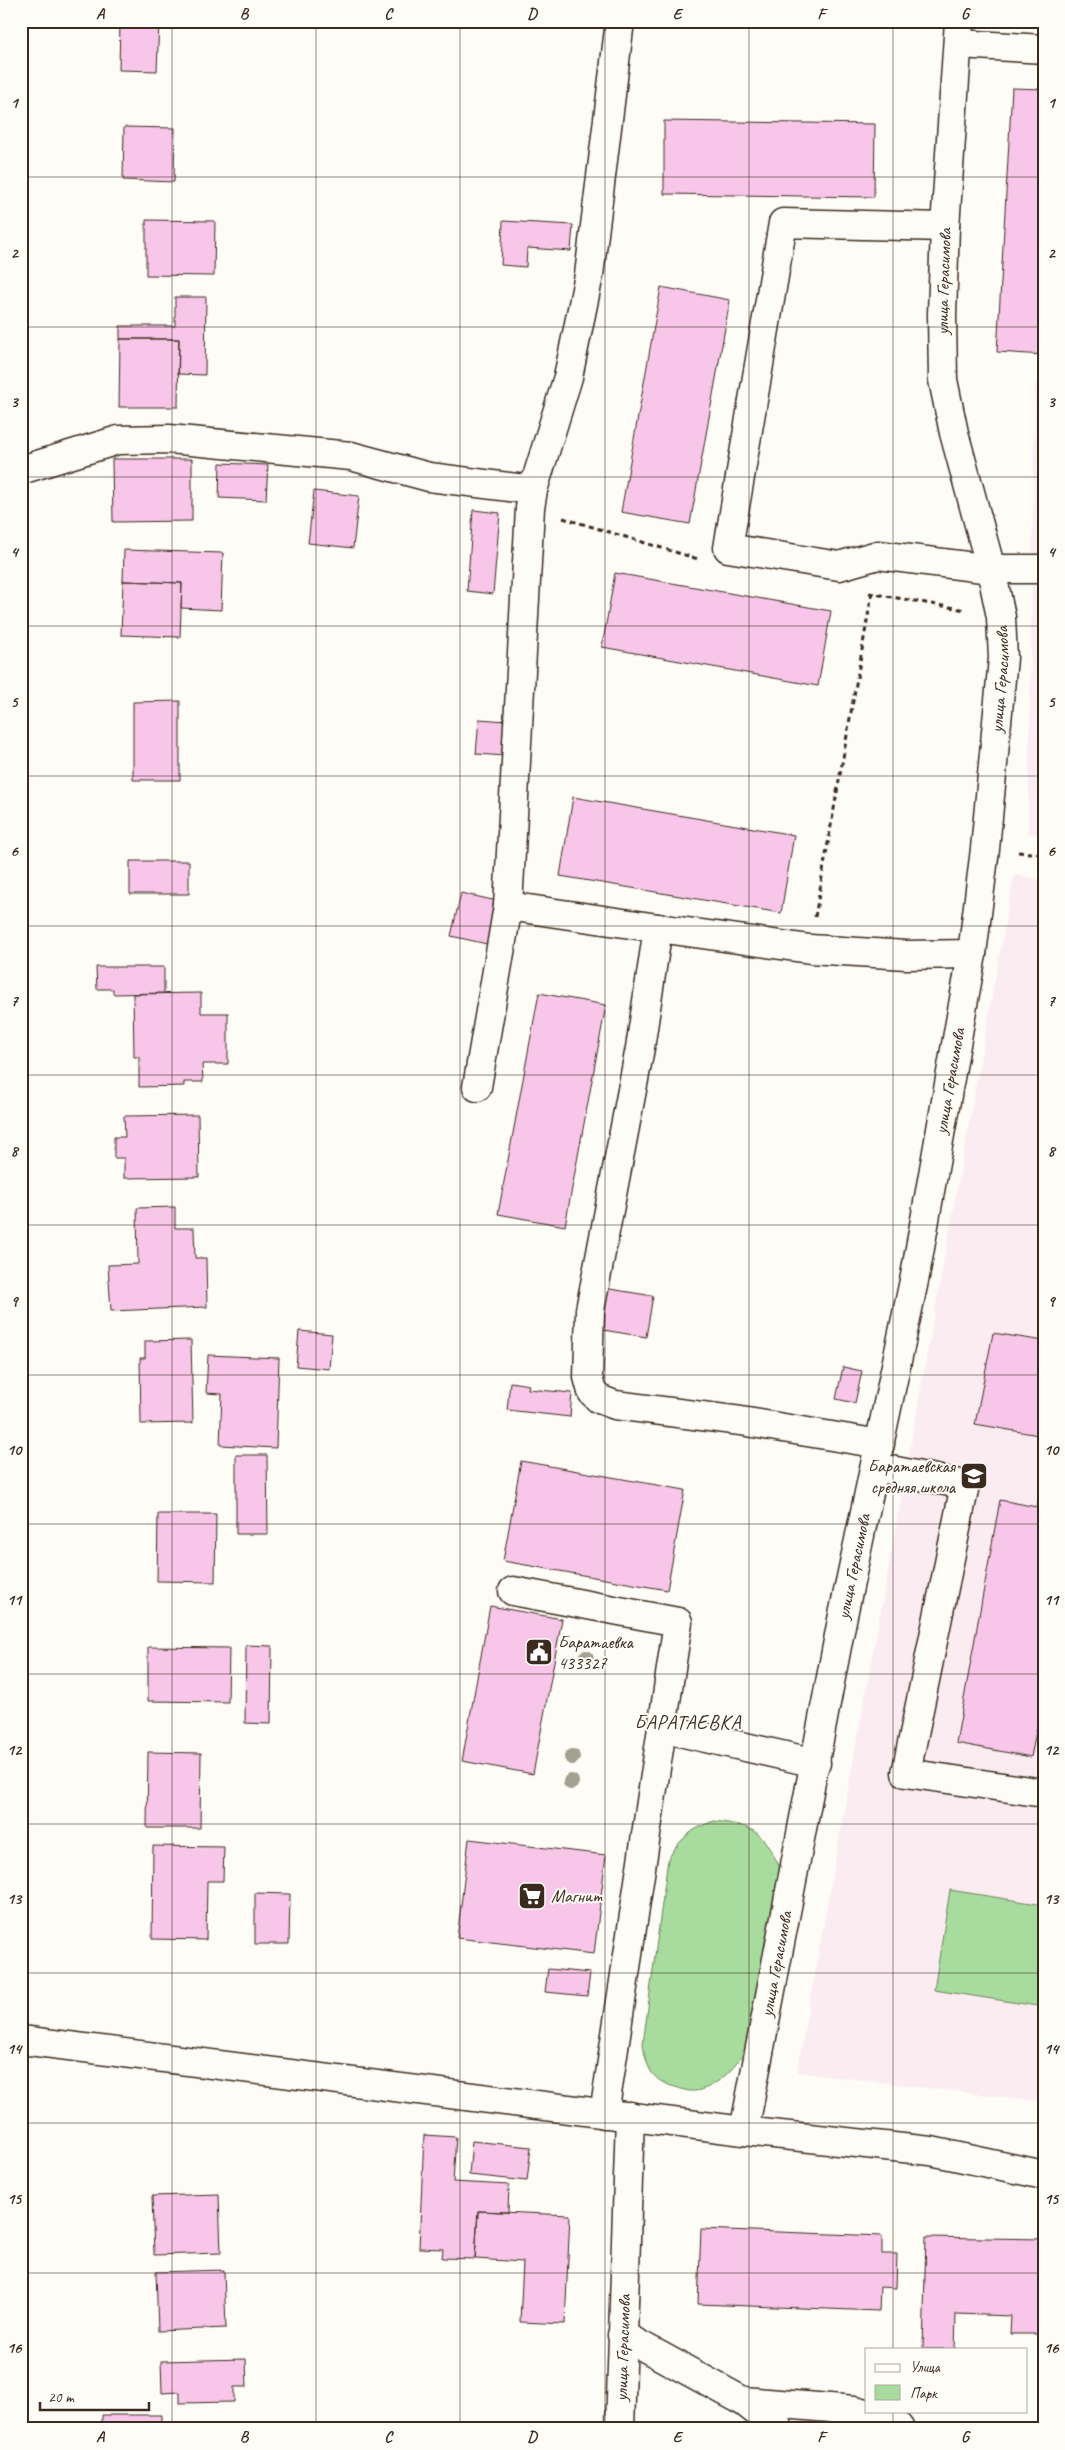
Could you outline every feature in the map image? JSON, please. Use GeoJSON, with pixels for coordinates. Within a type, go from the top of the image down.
{"type":"FeatureCollection","features":[{"type":"Feature","properties":{"kind":"street"},"geometry":{"type":"LineString","coordinates":[[477,1086],[508,906],[530,508],[568,377],[590,275],[620,21]]}},
{"type":"Feature","properties":{"kind":"street"},"geometry":{"type":"LineString","coordinates":[[958,33],[1044,49]]}},
{"type":"Feature","properties":{"kind":"street","name":"улица Герасимова"},"geometry":{"type":"LineString","coordinates":[[744,2131],[842,1620],[915,1276],[972,954],[986,848],[1003,658],[1001,617],[991,569],[954,433],[943,380],[942,314],[958,33]]}},
{"type":"Feature","properties":{"kind":"street"},"geometry":{"type":"LineString","coordinates":[[946,227],[783,223],[728,548],[839,566],[878,555],[991,569],[1044,569]]}},
{"type":"Feature","properties":{"kind":"street"},"geometry":{"type":"LineString","coordinates":[[21,470],[118,440],[169,439],[351,456],[429,477],[534,490]]}},
{"type":"Feature","properties":{"kind":"street"},"geometry":{"type":"LineString","coordinates":[[508,906],[810,948],[906,955],[972,954]]}},
{"type":"Feature","properties":{"kind":"street"},"geometry":{"type":"LineString","coordinates":[[658,928],[640,1048],[590,1310],[588,1377],[592,1392],[599,1399],[615,1406],[750,1423],[878,1456],[965,1485],[906,1773],[1044,1793]]}},
{"type":"Feature","properties":{"kind":"street","name":"улица Герасимова"},"geometry":{"type":"LineString","coordinates":[[514,1591],[678,1622],[662,1728],[617,2115],[622,2336],[620,2429]]}},
{"type":"Feature","properties":{"kind":"street"},"geometry":{"type":"LineString","coordinates":[[662,1728],[816,1763]]}},
{"type":"Feature","properties":{"kind":"street"},"geometry":{"type":"LineString","coordinates":[[21,2040],[744,2131],[931,2151],[1044,2175]]}},
{"type":"Feature","properties":{"kind":"street"},"geometry":{"type":"LineString","coordinates":[[622,2336],[743,2401],[779,2429]]}},
{"type":"Feature","properties":{"kind":"street"},"geometry":{"type":"LineString","coordinates":[[743,2401],[855,2410],[893,2420],[900,2429]]}},
{"type":"Feature","properties":{"kind":"path"},"geometry":{"type":"LineString","coordinates":[[810,948],[878,555]]}},
{"type":"Feature","properties":{"kind":"shaded area"},"geometry":{"type":"Polygon","coordinates":[[[1035,383],[1044,383],[1044,835],[1028,833],[1035,383]]]}},
{"type":"Feature","properties":{"kind":"shaded area","name":"Баратаевская средняя школа"},"geometry":{"type":"Polygon","coordinates":[[[1014,875],[1044,880],[1044,2102],[797,2072],[1014,875]]]}},
{"type":"Feature","properties":{"kind":"green space"},"geometry":{"type":"Polygon","coordinates":[[[714,1821],[739,1825],[755,1832],[768,1845],[780,1868],[749,2035],[744,2052],[734,2067],[721,2079],[698,2091],[688,2091],[667,2084],[655,2077],[648,2066],[643,2044],[668,1859],[687,1835],[699,1827],[714,1821]]]}},
{"type":"Feature","properties":{"kind":"green space"},"geometry":{"type":"Polygon","coordinates":[[[950,1890],[1044,1905],[1044,2007],[934,1990],[950,1890]]]}},
{"type":"Feature","properties":{"kind":"building"},"geometry":{"type":"Polygon","coordinates":[[[120,21],[159,21],[157,71],[119,70],[120,21]]]}},
{"type":"Feature","properties":{"kind":"building"},"geometry":{"type":"Polygon","coordinates":[[[1012,88],[1044,89],[1044,355],[997,352],[1012,88]]]}},
{"type":"Feature","properties":{"kind":"building"},"geometry":{"type":"Polygon","coordinates":[[[664,121],[875,124],[874,197],[664,194],[664,121]]]}},
{"type":"Feature","properties":{"kind":"building"},"geometry":{"type":"Polygon","coordinates":[[[124,127],[175,128],[174,182],[123,180],[124,127]]]}},
{"type":"Feature","properties":{"kind":"building"},"geometry":{"type":"Polygon","coordinates":[[[146,220],[215,221],[214,276],[146,275],[146,220]]]}},
{"type":"Feature","properties":{"kind":"building"},"geometry":{"type":"Polygon","coordinates":[[[503,221],[573,225],[571,251],[527,248],[526,267],[501,265],[503,221]]]}},
{"type":"Feature","properties":{"kind":"building"},"geometry":{"type":"Polygon","coordinates":[[[661,287],[730,300],[690,524],[621,512],[661,287]]]}},
{"type":"Feature","properties":{"kind":"building"},"geometry":{"type":"Polygon","coordinates":[[[175,297],[206,297],[205,375],[178,374],[179,339],[120,339],[120,326],[175,326],[175,297]]]}},
{"type":"Feature","properties":{"kind":"building"},"geometry":{"type":"Polygon","coordinates":[[[120,339],[179,339],[178,407],[119,407],[120,339]]]}},
{"type":"Feature","properties":{"kind":"building"},"geometry":{"type":"Polygon","coordinates":[[[112,459],[192,459],[192,521],[113,522],[112,459]]]}},
{"type":"Feature","properties":{"kind":"building"},"geometry":{"type":"Polygon","coordinates":[[[220,463],[268,465],[266,500],[219,498],[220,463]]]}},
{"type":"Feature","properties":{"kind":"building"},"geometry":{"type":"Polygon","coordinates":[[[314,491],[359,496],[353,548],[308,543],[314,491]]]}},
{"type":"Feature","properties":{"kind":"building"},"geometry":{"type":"Polygon","coordinates":[[[473,510],[500,513],[493,594],[467,591],[473,510]]]}},
{"type":"Feature","properties":{"kind":"building"},"geometry":{"type":"Polygon","coordinates":[[[124,550],[223,553],[221,610],[181,608],[182,583],[123,581],[124,550]]]}},
{"type":"Feature","properties":{"kind":"building"},"geometry":{"type":"Polygon","coordinates":[[[615,573],[831,611],[818,686],[602,647],[615,573]]]}},
{"type":"Feature","properties":{"kind":"building"},"geometry":{"type":"Polygon","coordinates":[[[123,581],[182,583],[180,637],[121,635],[123,581]]]}},
{"type":"Feature","properties":{"kind":"building"},"geometry":{"type":"Polygon","coordinates":[[[180,701],[180,780],[133,780],[133,702],[180,701]]]}},
{"type":"Feature","properties":{"kind":"building"},"geometry":{"type":"Polygon","coordinates":[[[479,719],[507,721],[505,756],[476,754],[479,719]]]}},
{"type":"Feature","properties":{"kind":"building"},"geometry":{"type":"Polygon","coordinates":[[[573,797],[794,835],[781,913],[560,876],[573,797]]]}},
{"type":"Feature","properties":{"kind":"building"},"geometry":{"type":"Polygon","coordinates":[[[130,861],[189,861],[189,894],[130,894],[130,861]]]}},
{"type":"Feature","properties":{"kind":"building"},"geometry":{"type":"Polygon","coordinates":[[[461,893],[497,901],[487,944],[451,936],[461,893]]]}},
{"type":"Feature","properties":{"kind":"building"},"geometry":{"type":"Polygon","coordinates":[[[96,967],[164,967],[164,993],[113,994],[113,989],[97,989],[96,967]]]}},
{"type":"Feature","properties":{"kind":"building"},"geometry":{"type":"Polygon","coordinates":[[[201,993],[201,1013],[228,1013],[228,1064],[202,1064],[203,1082],[184,1082],[184,1086],[139,1087],[139,1057],[134,1057],[133,994],[201,993]]]}},
{"type":"Feature","properties":{"kind":"building"},"geometry":{"type":"Polygon","coordinates":[[[539,993],[606,1005],[565,1226],[498,1214],[539,993]]]}},
{"type":"Feature","properties":{"kind":"building"},"geometry":{"type":"Polygon","coordinates":[[[198,1115],[199,1177],[124,1178],[124,1158],[114,1158],[114,1137],[125,1137],[124,1116],[198,1115]]]}},
{"type":"Feature","properties":{"kind":"building"},"geometry":{"type":"Polygon","coordinates":[[[175,1207],[175,1228],[194,1228],[195,1258],[206,1258],[207,1307],[111,1311],[108,1265],[138,1264],[137,1208],[175,1207]]]}},
{"type":"Feature","properties":{"kind":"building"},"geometry":{"type":"Polygon","coordinates":[[[604,1288],[653,1296],[646,1337],[597,1329],[604,1288]]]}},
{"type":"Feature","properties":{"kind":"building"},"geometry":{"type":"Polygon","coordinates":[[[299,1331],[332,1334],[329,1369],[296,1366],[299,1331]]]}},
{"type":"Feature","properties":{"kind":"building"},"geometry":{"type":"Polygon","coordinates":[[[993,1333],[1044,1341],[1044,1436],[975,1424],[993,1333]]]}},
{"type":"Feature","properties":{"kind":"building"},"geometry":{"type":"Polygon","coordinates":[[[191,1340],[193,1423],[141,1424],[140,1358],[145,1358],[145,1341],[191,1340]]]}},
{"type":"Feature","properties":{"kind":"building"},"geometry":{"type":"Polygon","coordinates":[[[208,1355],[279,1358],[276,1448],[220,1445],[222,1394],[206,1393],[208,1355]]]}},
{"type":"Feature","properties":{"kind":"building"},"geometry":{"type":"Polygon","coordinates":[[[843,1367],[862,1371],[855,1403],[836,1399],[843,1367]]]}},
{"type":"Feature","properties":{"kind":"building"},"geometry":{"type":"Polygon","coordinates":[[[510,1382],[529,1385],[528,1389],[572,1393],[570,1417],[507,1410],[510,1382]]]}},
{"type":"Feature","properties":{"kind":"building"},"geometry":{"type":"Polygon","coordinates":[[[236,1455],[267,1455],[268,1534],[236,1534],[236,1455]]]}},
{"type":"Feature","properties":{"kind":"building"},"geometry":{"type":"Polygon","coordinates":[[[521,1461],[685,1490],[667,1590],[503,1561],[521,1461]]]}},
{"type":"Feature","properties":{"kind":"building"},"geometry":{"type":"Polygon","coordinates":[[[1044,1471],[1044,1724],[1038,1722],[1031,1757],[956,1743],[1000,1500],[1037,1507],[1044,1471]]]}},
{"type":"Feature","properties":{"kind":"building"},"geometry":{"type":"Polygon","coordinates":[[[158,1514],[216,1514],[215,1582],[157,1581],[158,1514]]]}},
{"type":"Feature","properties":{"kind":"building"},"geometry":{"type":"Polygon","coordinates":[[[490,1606],[562,1619],[533,1774],[462,1761],[490,1606]]]}},
{"type":"Feature","properties":{"kind":"building"},"geometry":{"type":"Polygon","coordinates":[[[246,1645],[272,1646],[271,1724],[245,1723],[246,1645]]]}},
{"type":"Feature","properties":{"kind":"building"},"geometry":{"type":"Polygon","coordinates":[[[148,1647],[229,1648],[228,1702],[148,1701],[148,1647]]]}},
{"type":"Feature","properties":{"kind":"building"},"geometry":{"type":"Polygon","coordinates":[[[148,1752],[201,1753],[200,1828],[147,1828],[148,1752]]]}},
{"type":"Feature","properties":{"kind":"building","name":"Магнит"},"geometry":{"type":"Polygon","coordinates":[[[469,1839],[606,1855],[594,1954],[457,1938],[469,1839]]]}},
{"type":"Feature","properties":{"kind":"building"},"geometry":{"type":"Polygon","coordinates":[[[153,1846],[224,1847],[223,1881],[207,1881],[206,1940],[152,1939],[153,1846]]]}},
{"type":"Feature","properties":{"kind":"building"},"geometry":{"type":"Polygon","coordinates":[[[255,1893],[290,1894],[289,1944],[255,1944],[255,1893]]]}},
{"type":"Feature","properties":{"kind":"building"},"geometry":{"type":"Polygon","coordinates":[[[548,1969],[590,1973],[587,1996],[545,1992],[548,1969]]]}},
{"type":"Feature","properties":{"kind":"building"},"geometry":{"type":"Polygon","coordinates":[[[424,2135],[456,2137],[453,2182],[509,2185],[508,2212],[478,2211],[475,2259],[442,2258],[443,2249],[419,2248],[424,2135]]]}},
{"type":"Feature","properties":{"kind":"building"},"geometry":{"type":"Polygon","coordinates":[[[472,2141],[531,2147],[527,2181],[469,2175],[472,2141]]]}},
{"type":"Feature","properties":{"kind":"building"},"geometry":{"type":"Polygon","coordinates":[[[219,2194],[221,2253],[154,2255],[152,2196],[219,2194]]]}},
{"type":"Feature","properties":{"kind":"building"},"geometry":{"type":"Polygon","coordinates":[[[478,2211],[570,2215],[565,2324],[520,2322],[523,2262],[475,2259],[478,2211]]]}},
{"type":"Feature","properties":{"kind":"building"},"geometry":{"type":"Polygon","coordinates":[[[701,2229],[882,2236],[882,2254],[897,2254],[896,2288],[880,2287],[879,2311],[698,2304],[701,2229]]]}},
{"type":"Feature","properties":{"kind":"building"},"geometry":{"type":"Polygon","coordinates":[[[926,2237],[1044,2239],[1044,2334],[1010,2334],[1011,2316],[956,2314],[955,2348],[923,2348],[926,2237]]]}},
{"type":"Feature","properties":{"kind":"building"},"geometry":{"type":"Polygon","coordinates":[[[224,2270],[226,2328],[158,2331],[156,2272],[224,2270]]]}},
{"type":"Feature","properties":{"kind":"building"},"geometry":{"type":"Polygon","coordinates":[[[246,2359],[247,2387],[234,2387],[234,2402],[180,2403],[180,2392],[162,2393],[161,2361],[246,2359]]]}},
{"type":"Feature","properties":{"kind":"building"},"geometry":{"type":"Polygon","coordinates":[[[102,2415],[161,2415],[161,2429],[102,2429],[102,2415]]]}},
{"type":"Feature","properties":{"kind":"place","name":"Баратаевская средняя школа"},"geometry":{"type":"Point","coordinates":[974,1476]}},
{"type":"Feature","properties":{"kind":"place","name":"Баратаевка 433327"},"geometry":{"type":"Point","coordinates":[539,1652]}},
{"type":"Feature","properties":{"kind":"place","name":"Магнит"},"geometry":{"type":"Point","coordinates":[532,1896]}},
{"type":"Feature","properties":{"kind":"district","name":"БАРАТАЕВКА"},"geometry":{"type":"Point","coordinates":[688,1722]}}]}
